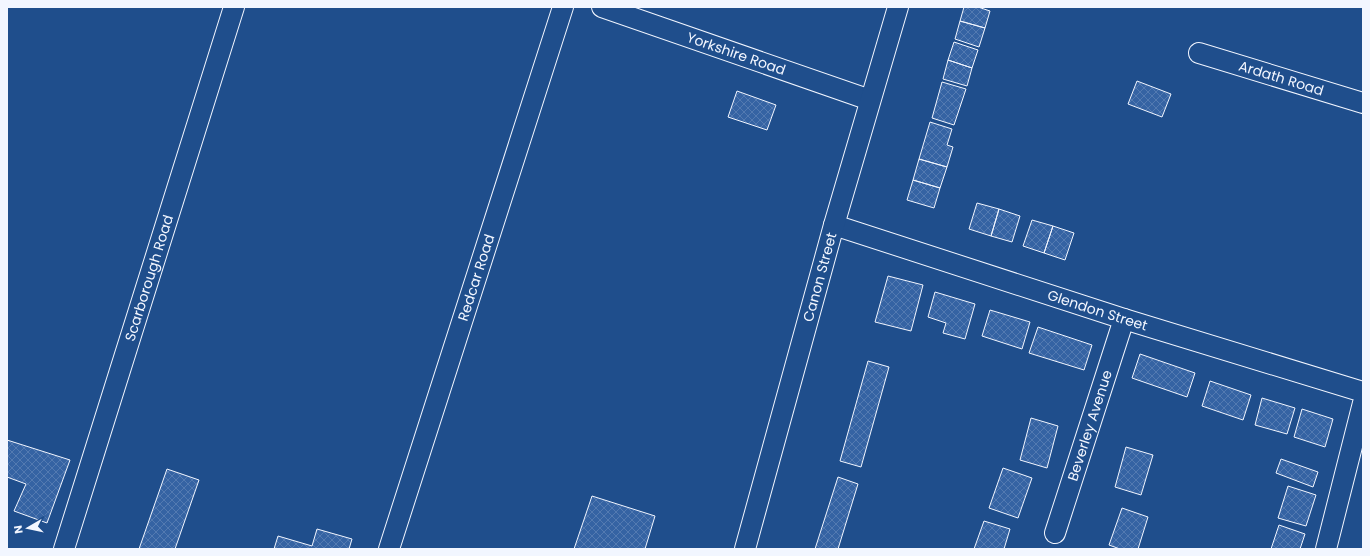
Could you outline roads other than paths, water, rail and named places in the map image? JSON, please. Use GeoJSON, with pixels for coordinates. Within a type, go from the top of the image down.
{"type":"FeatureCollection","features":[{"type":"Feature","properties":{"kind":"street","name":"Scarborough Road"},"geometry":{"type":"LineString","coordinates":[[64,549],[234,7]]}},
{"type":"Feature","properties":{"kind":"street","name":"Redcar Road"},"geometry":{"type":"LineString","coordinates":[[389,549],[563,7]]}},
{"type":"Feature","properties":{"kind":"street","name":"Yorkshire Road"},"geometry":{"type":"LineString","coordinates":[[602,7],[870,100]]}},
{"type":"Feature","properties":{"kind":"street","name":"Canon Street"},"geometry":{"type":"LineString","coordinates":[[745,549],[834,225],[898,7]]}},
{"type":"Feature","properties":{"kind":"street","name":"Ardath Road"},"geometry":{"type":"LineString","coordinates":[[1199,53],[1363,103]]}},
{"type":"Feature","properties":{"kind":"street","name":"Glendon Street"},"geometry":{"type":"LineString","coordinates":[[834,225],[1124,319],[1363,392]]}},
{"type":"Feature","properties":{"kind":"street","name":"Beverley Avenue"},"geometry":{"type":"LineString","coordinates":[[1055,533],[1124,319]]}},
{"type":"Feature","properties":{"kind":"street"},"geometry":{"type":"LineString","coordinates":[[1326,549],[1363,403]]}}]}
